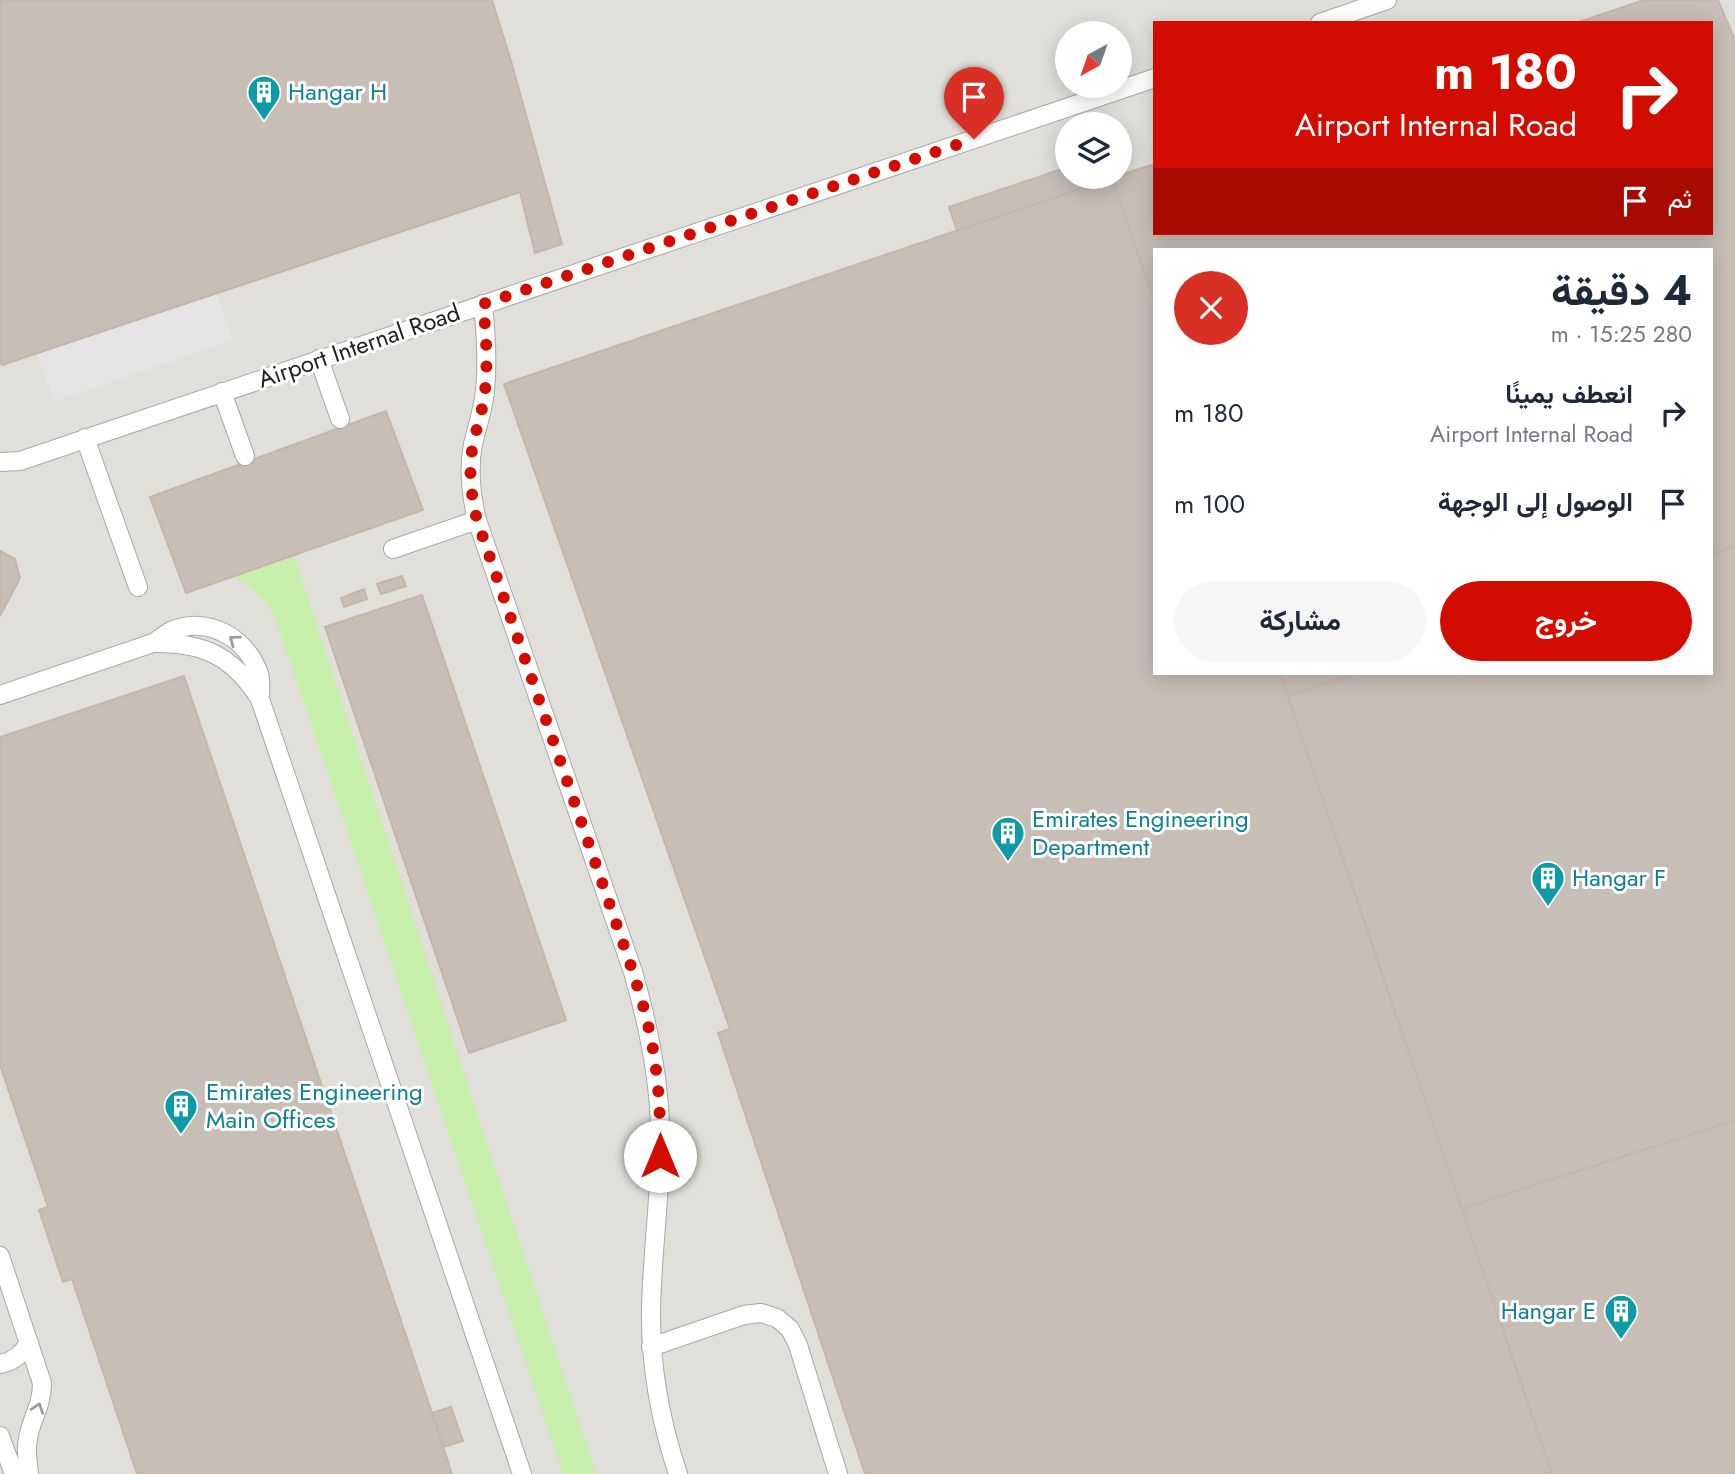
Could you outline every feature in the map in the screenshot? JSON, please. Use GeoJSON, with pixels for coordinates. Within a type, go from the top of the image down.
{"type":"FeatureCollection","features":[{"type":"Feature","properties":{"kind":"lane"},"geometry":{"type":"LineString","coordinates":[[1326,21],[1387,0]]}},
{"type":"Feature","properties":{"kind":"lane","name":"Airport Internal Road"},"geometry":{"type":"LineString","coordinates":[[0,462],[20,461],[1153,79]]}},
{"type":"Feature","properties":{"kind":"lane"},"geometry":{"type":"LineString","coordinates":[[483,304],[487,360],[485,391],[470,470],[471,494],[477,520],[629,959],[648,1027],[657,1078],[661,1130],[651,1314],[652,1347],[659,1404],[678,1474]]}},
{"type":"Feature","properties":{"kind":"lane"},"geometry":{"type":"LineString","coordinates":[[319,359],[340,419]]}},
{"type":"Feature","properties":{"kind":"lane"},"geometry":{"type":"LineString","coordinates":[[222,392],[245,456]]}},
{"type":"Feature","properties":{"kind":"lane"},"geometry":{"type":"LineString","coordinates":[[85,439],[138,587]]}},
{"type":"Feature","properties":{"kind":"lane"},"geometry":{"type":"LineString","coordinates":[[393,549],[477,520]]}},
{"type":"Feature","properties":{"kind":"lane"},"geometry":{"type":"LineString","coordinates":[[0,695],[153,643],[171,631],[193,626],[216,629],[236,639],[251,656],[260,676],[260,699],[522,1474]]}},
{"type":"Feature","properties":{"kind":"lane"},"geometry":{"type":"LineString","coordinates":[[0,1256],[7,1298],[29,1343],[42,1383],[40,1405],[26,1450],[29,1474]]}},
{"type":"Feature","properties":{"kind":"lane"},"geometry":{"type":"LineString","coordinates":[[652,1347],[744,1315],[761,1313],[777,1318],[790,1329],[798,1345],[838,1474]]}},
{"type":"Feature","properties":{"kind":"lane"},"geometry":{"type":"LineString","coordinates":[[0,1364],[15,1359],[29,1343]]}},
{"type":"Feature","properties":{"kind":"lane"},"geometry":{"type":"LineString","coordinates":[[0,1436],[14,1474]]}},
{"type":"Feature","properties":{"kind":"shaded area"},"geometry":{"type":"Polygon","coordinates":[[[0,0],[1735,0],[1735,1474],[0,1474],[0,0]]]}},
{"type":"Feature","properties":{"kind":"shaded area"},"geometry":{"type":"Polygon","coordinates":[[[216,292],[233,340],[54,402],[37,354],[216,292]]]}},
{"type":"Feature","properties":{"kind":"green space"},"geometry":{"type":"Polygon","coordinates":[[[294,555],[596,1474],[563,1474],[274,614],[255,593],[233,576],[294,555]]]}},
{"type":"Feature","properties":{"kind":"building","name":"Hangar H"},"geometry":{"type":"Polygon","coordinates":[[[0,0],[492,0],[562,244],[535,253],[520,192],[2,365],[0,0]]]}},
{"type":"Feature","properties":{"kind":"building"},"geometry":{"type":"Polygon","coordinates":[[[1644,0],[1718,0],[1735,40],[1735,546],[1713,554],[1713,248],[1153,248],[1153,298],[1116,189],[1132,189],[1132,171],[1153,165],[1153,235],[1713,235],[1713,21],[1582,21],[1644,0]]]}},
{"type":"Feature","properties":{"kind":"building"},"geometry":{"type":"Polygon","coordinates":[[[1055,171],[1055,189],[1081,189],[957,231],[949,207],[1055,171]]]}},
{"type":"Feature","properties":{"kind":"building","name":"Emirates Engineering Department"},"geometry":{"type":"Polygon","coordinates":[[[1080,189],[1116,189],[1153,298],[1153,675],[1280,675],[1552,1474],[865,1474],[718,1033],[730,1029],[504,384],[1080,189]]]}},
{"type":"Feature","properties":{"kind":"building"},"geometry":{"type":"Polygon","coordinates":[[[386,411],[423,510],[186,593],[150,497],[386,411]]]}},
{"type":"Feature","properties":{"kind":"building","name":"Hangar F"},"geometry":{"type":"Polygon","coordinates":[[[1735,546],[1735,1120],[1462,1209],[1288,696],[1352,675],[1713,675],[1713,554],[1735,546]]]}},
{"type":"Feature","properties":{"kind":"building"},"geometry":{"type":"Polygon","coordinates":[[[0,551],[15,559],[20,578],[0,616],[0,551]]]}},
{"type":"Feature","properties":{"kind":"building"},"geometry":{"type":"Polygon","coordinates":[[[402,576],[406,586],[381,594],[377,584],[402,576]]]}},
{"type":"Feature","properties":{"kind":"building"},"geometry":{"type":"Polygon","coordinates":[[[364,589],[367,599],[344,607],[341,598],[364,589]]]}},
{"type":"Feature","properties":{"kind":"building"},"geometry":{"type":"Polygon","coordinates":[[[422,595],[566,1020],[469,1053],[325,627],[422,595]]]}},
{"type":"Feature","properties":{"kind":"building"},"geometry":{"type":"Polygon","coordinates":[[[1280,675],[1352,675],[1288,696],[1280,675]]]}},
{"type":"Feature","properties":{"kind":"building","name":"Emirates Engineering Main Offices"},"geometry":{"type":"Polygon","coordinates":[[[184,676],[452,1474],[137,1474],[72,1279],[63,1282],[39,1210],[48,1207],[0,1065],[0,737],[184,676]]]}},
{"type":"Feature","properties":{"kind":"building","name":"Hangar E"},"geometry":{"type":"Polygon","coordinates":[[[1735,1120],[1735,1474],[1552,1474],[1462,1209],[1735,1120]]]}},
{"type":"Feature","properties":{"kind":"building"},"geometry":{"type":"Polygon","coordinates":[[[451,1407],[463,1441],[443,1447],[432,1413],[451,1407]]]}},
{"type":"Feature","properties":{"kind":"place","name":"Hangar H"},"geometry":{"type":"Point","coordinates":[264,122]}},
{"type":"Feature","properties":{"kind":"place","name":"Emirates Engineering Department"},"geometry":{"type":"Point","coordinates":[1008,863]}},
{"type":"Feature","properties":{"kind":"place","name":"Hangar F"},"geometry":{"type":"Point","coordinates":[1548,908]}},
{"type":"Feature","properties":{"kind":"place","name":"Emirates Engineering Main Offices"},"geometry":{"type":"Point","coordinates":[181,1136]}},
{"type":"Feature","properties":{"kind":"place","name":"Hangar E"},"geometry":{"type":"Point","coordinates":[1621,1341]}},
{"type":"Feature","properties":{"kind":"route"},"geometry":{"type":"LineString","coordinates":[[660,1156],[657,1078],[648,1027],[633,972],[477,520],[471,494],[470,470],[485,391],[487,360],[483,304],[974,139]]}}]}
